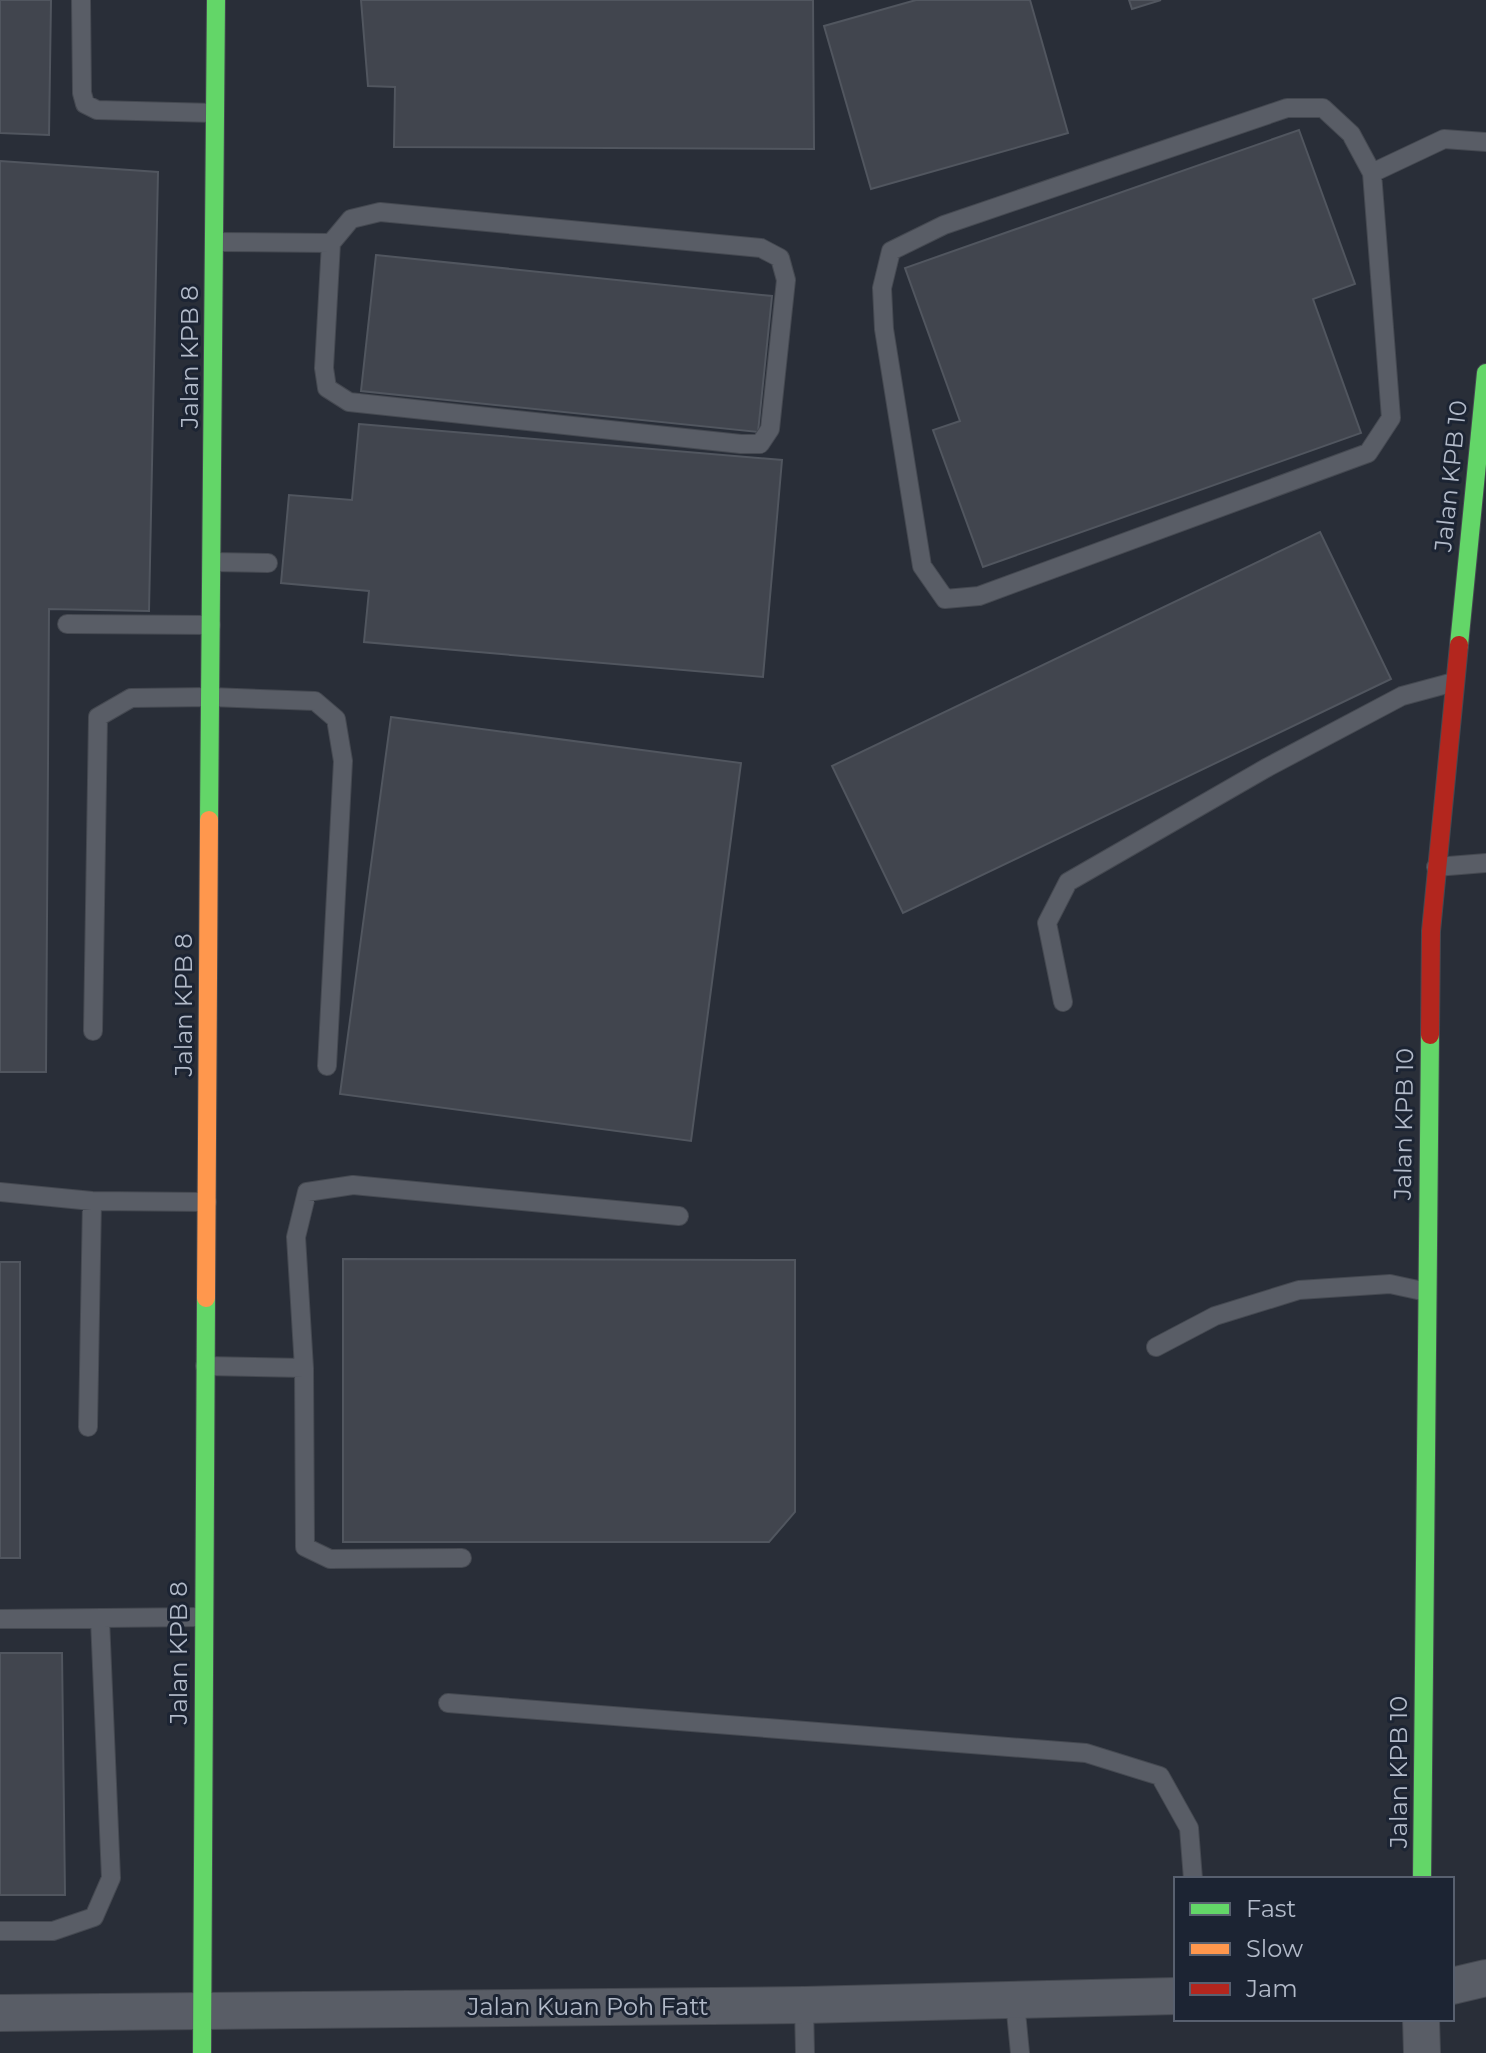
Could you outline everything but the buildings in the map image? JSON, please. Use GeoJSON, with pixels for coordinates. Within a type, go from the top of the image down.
{"type":"FeatureCollection","features":[{"type":"Feature","properties":{"kind":"street","name":"Jalan KPB 8"},"geometry":{"type":"LineString","coordinates":[[202,2053],[216,0]]}},
{"type":"Feature","properties":{"kind":"street","name":"Jalan KPB 10"},"geometry":{"type":"LineString","coordinates":[[1422,1877],[1431,931],[1486,373]]}},
{"type":"Feature","properties":{"kind":"street"},"geometry":{"type":"LineString","coordinates":[[1454,1986],[1486,1978]]}},
{"type":"Feature","properties":{"kind":"street","name":"Jalan Kuan Poh Fatt"},"geometry":{"type":"LineString","coordinates":[[0,2013],[1015,2002],[1174,1996]]}},
{"type":"Feature","properties":{"kind":"street"},"geometry":{"type":"LineString","coordinates":[[1421,2021],[1422,2053]]}},
{"type":"Feature","properties":{"kind":"lane"},"geometry":{"type":"LineString","coordinates":[[81,0],[82,93],[85,104],[97,110],[215,113]]}},
{"type":"Feature","properties":{"kind":"lane"},"geometry":{"type":"LineString","coordinates":[[1287,108],[1323,108],[1351,134],[1372,173],[1391,418],[1368,453],[979,596],[945,599],[922,566],[884,329],[882,288],[891,251],[944,225],[1287,108]]}},
{"type":"Feature","properties":{"kind":"lane"},"geometry":{"type":"LineString","coordinates":[[1372,173],[1444,139],[1486,142]]}},
{"type":"Feature","properties":{"kind":"lane"},"geometry":{"type":"LineString","coordinates":[[380,212],[761,248],[780,258],[786,280],[770,429],[760,444],[741,444],[349,402],[327,388],[324,368],[331,243],[351,219],[380,212]]}},
{"type":"Feature","properties":{"kind":"lane"},"geometry":{"type":"LineString","coordinates":[[215,242],[331,243]]}},
{"type":"Feature","properties":{"kind":"lane"},"geometry":{"type":"LineString","coordinates":[[212,562],[268,563]]}},
{"type":"Feature","properties":{"kind":"lane"},"geometry":{"type":"LineString","coordinates":[[67,624],[211,625]]}},
{"type":"Feature","properties":{"kind":"lane"},"geometry":{"type":"LineString","coordinates":[[1063,1002],[1047,923],[1068,882],[1268,767],[1402,696],[1454,682]]}},
{"type":"Feature","properties":{"kind":"lane"},"geometry":{"type":"LineString","coordinates":[[93,1031],[98,717],[131,698],[315,701],[336,719],[343,761],[327,1066]]}},
{"type":"Feature","properties":{"kind":"lane"},"geometry":{"type":"LineString","coordinates":[[1436,867],[1486,863]]}},
{"type":"Feature","properties":{"kind":"lane"},"geometry":{"type":"LineString","coordinates":[[462,1558],[330,1559],[305,1547],[304,1368],[296,1237],[307,1192],[353,1185],[679,1216]]}},
{"type":"Feature","properties":{"kind":"lane"},"geometry":{"type":"LineString","coordinates":[[0,1192],[92,1201],[207,1202]]}},
{"type":"Feature","properties":{"kind":"lane"},"geometry":{"type":"LineString","coordinates":[[88,1427],[92,1201]]}},
{"type":"Feature","properties":{"kind":"lane"},"geometry":{"type":"LineString","coordinates":[[1156,1347],[1215,1316],[1299,1290],[1390,1284],[1427,1292]]}},
{"type":"Feature","properties":{"kind":"lane"},"geometry":{"type":"LineString","coordinates":[[205,1366],[304,1368]]}},
{"type":"Feature","properties":{"kind":"lane"},"geometry":{"type":"LineString","coordinates":[[0,1619],[203,1617]]}},
{"type":"Feature","properties":{"kind":"lane"},"geometry":{"type":"LineString","coordinates":[[0,1931],[53,1931],[94,1917],[111,1878],[100,1619]]}},
{"type":"Feature","properties":{"kind":"lane"},"geometry":{"type":"LineString","coordinates":[[448,1703],[1086,1753],[1160,1776],[1189,1828],[1193,1877]]}},
{"type":"Feature","properties":{"kind":"lane"},"geometry":{"type":"LineString","coordinates":[[1015,2002],[1020,2053]]}},
{"type":"Feature","properties":{"kind":"lane"},"geometry":{"type":"LineString","coordinates":[[804,2005],[805,2053]]}},
{"type":"Feature","properties":{"kind":"traffic: fast"},"geometry":{"type":"LineString","coordinates":[[209,820],[216,0]]}},
{"type":"Feature","properties":{"kind":"traffic: fast"},"geometry":{"type":"LineString","coordinates":[[1459,645],[1486,373]]}},
{"type":"Feature","properties":{"kind":"traffic: fast"},"geometry":{"type":"LineString","coordinates":[[1422,1877],[1430,1035]]}},
{"type":"Feature","properties":{"kind":"traffic: fast"},"geometry":{"type":"LineString","coordinates":[[202,2053],[206,1298]]}},
{"type":"Feature","properties":{"kind":"traffic: slow"},"geometry":{"type":"LineString","coordinates":[[206,1298],[209,820]]}},
{"type":"Feature","properties":{"kind":"traffic: jam"},"geometry":{"type":"LineString","coordinates":[[1430,1035],[1431,931],[1459,645]]}}]}
